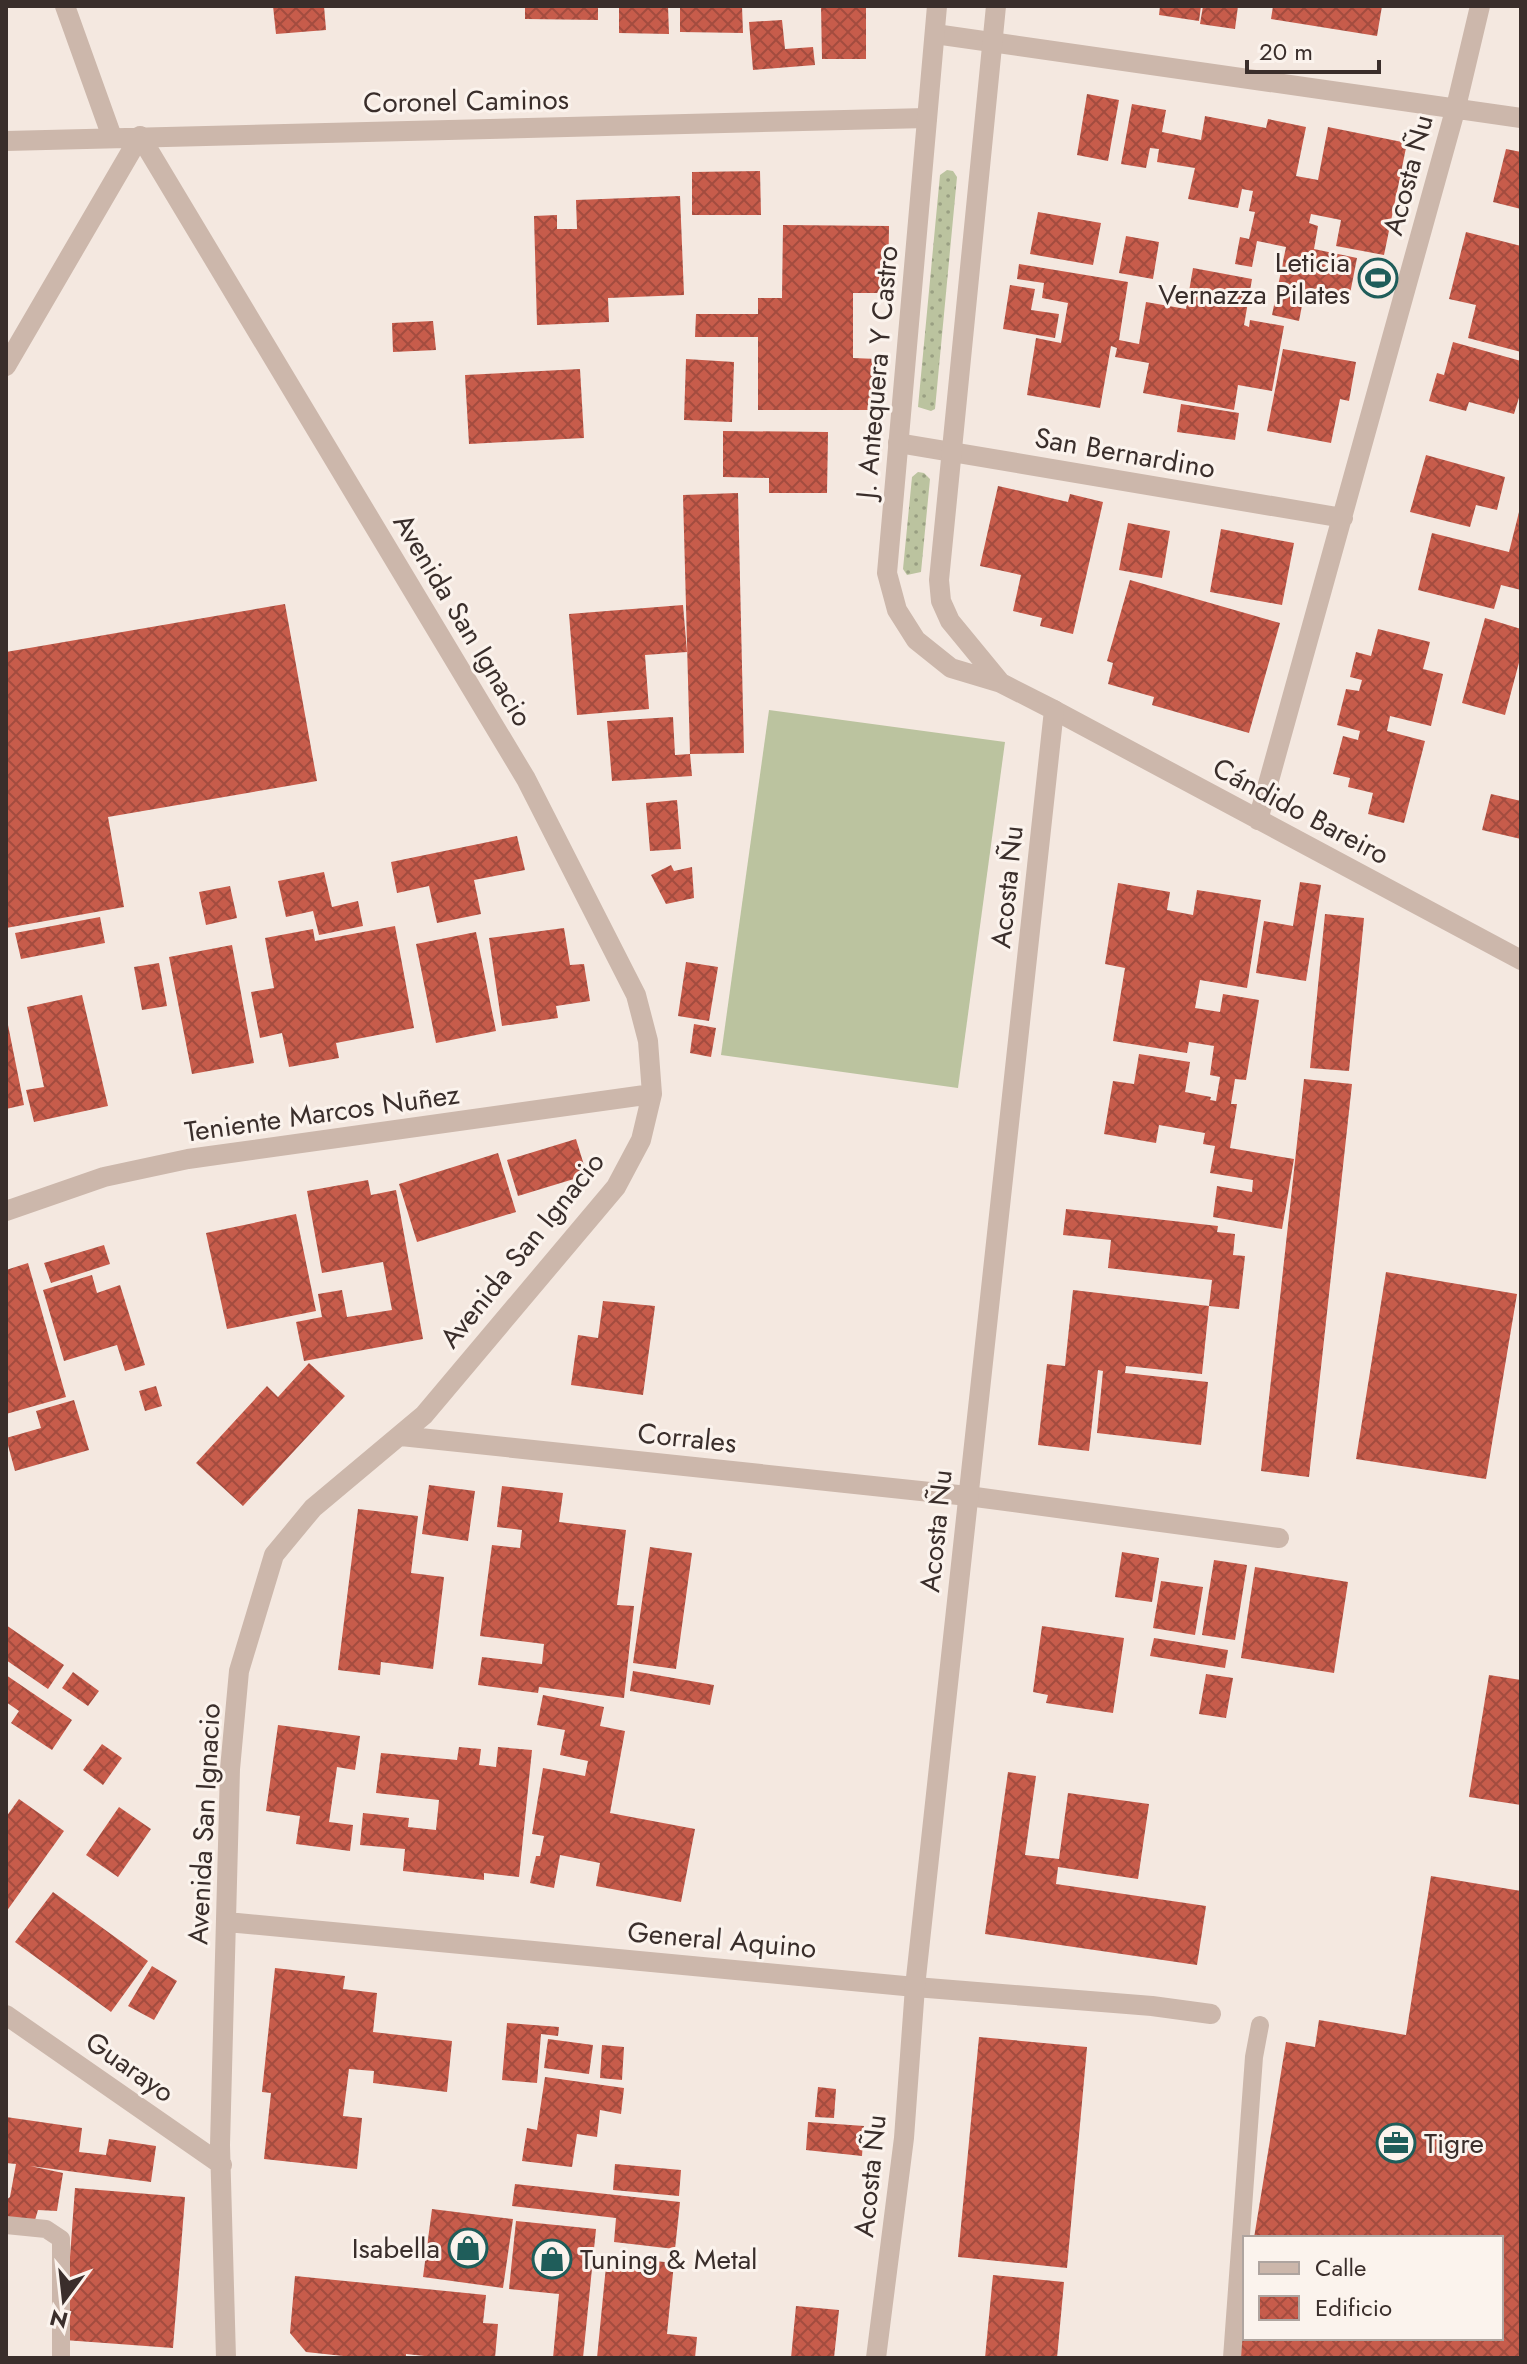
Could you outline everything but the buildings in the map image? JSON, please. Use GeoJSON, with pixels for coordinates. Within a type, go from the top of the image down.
{"type":"FeatureCollection","features":[{"type":"Feature","properties":{"kind":"street"},"geometry":{"type":"LineString","coordinates":[[65,6],[112,137]]}},
{"type":"Feature","properties":{"kind":"street","name":"J. Antequera Y Castro"},"geometry":{"type":"LineString","coordinates":[[937,6],[887,573],[897,610],[916,640],[951,668],[1001,683],[1054,710]]}},
{"type":"Feature","properties":{"kind":"street","name":"J. Antequera Y Castro"},"geometry":{"type":"LineString","coordinates":[[996,6],[939,580],[941,601],[950,621],[1001,683]]}},
{"type":"Feature","properties":{"kind":"street","name":"Acosta Ñu"},"geometry":{"type":"LineString","coordinates":[[1258,820],[1456,107],[1480,6]]}},
{"type":"Feature","properties":{"kind":"street"},"geometry":{"type":"LineString","coordinates":[[935,34],[1521,118]]}},
{"type":"Feature","properties":{"kind":"street","name":"Coronel Caminos"},"geometry":{"type":"LineString","coordinates":[[6,141],[927,118]]}},
{"type":"Feature","properties":{"kind":"street"},"geometry":{"type":"LineString","coordinates":[[6,366],[140,136]]}},
{"type":"Feature","properties":{"kind":"street","name":"Avenida San Ignacio"},"geometry":{"type":"LineString","coordinates":[[140,136],[526,779],[636,995],[648,1041],[652,1094],[641,1140],[616,1187],[424,1415],[313,1508],[274,1555],[239,1671],[230,1769],[222,2165],[226,2358]]}},
{"type":"Feature","properties":{"kind":"street","name":"San Bernardino"},"geometry":{"type":"LineString","coordinates":[[898,443],[1343,518]]}},
{"type":"Feature","properties":{"kind":"street","name":"Acosta Ñu"},"geometry":{"type":"LineString","coordinates":[[876,2358],[904,2138],[915,1987],[1054,710]]}},
{"type":"Feature","properties":{"kind":"street","name":"Cándido Bareiro"},"geometry":{"type":"LineString","coordinates":[[1054,710],[1521,960]]}},
{"type":"Feature","properties":{"kind":"street","name":"Teniente Marcos Nuñez"},"geometry":{"type":"LineString","coordinates":[[6,1211],[104,1177],[188,1159],[652,1094]]}},
{"type":"Feature","properties":{"kind":"street","name":"Corrales"},"geometry":{"type":"LineString","coordinates":[[401,1436],[968,1496],[1279,1538]]}},
{"type":"Feature","properties":{"kind":"street","name":"General Aquino"},"geometry":{"type":"LineString","coordinates":[[227,1922],[915,1987],[1152,2006],[1211,2014]]}},
{"type":"Feature","properties":{"kind":"street","name":"Guarayo"},"geometry":{"type":"LineString","coordinates":[[6,2015],[222,2165]]}},
{"type":"Feature","properties":{"kind":"lane"},"geometry":{"type":"LineString","coordinates":[[1232,2358],[1254,2057],[1260,2025]]}},
{"type":"Feature","properties":{"kind":"lane"},"geometry":{"type":"LineString","coordinates":[[6,2225],[46,2229],[61,2239],[61,2358]]}},
{"type":"Feature","properties":{"kind":"green space"},"geometry":{"type":"Polygon","coordinates":[[[947,170],[953,171],[957,177],[935,409],[931,411],[918,407],[940,175],[947,170]]]}},
{"type":"Feature","properties":{"kind":"green space"},"geometry":{"type":"Polygon","coordinates":[[[918,472],[930,479],[921,572],[907,575],[903,569],[912,477],[918,472]]]}},
{"type":"Feature","properties":{"kind":"green space"},"geometry":{"type":"Polygon","coordinates":[[[769,710],[1005,742],[958,1088],[721,1055],[769,710]]]}},
{"type":"Feature","properties":{"kind":"place","name":"Leticia Vernazza Pilates"},"geometry":{"type":"Point","coordinates":[1378,278]}},
{"type":"Feature","properties":{"kind":"place","name":"Tigre"},"geometry":{"type":"Point","coordinates":[1396,2143]}},
{"type":"Feature","properties":{"kind":"place","name":"Isabella"},"geometry":{"type":"Point","coordinates":[468,2248]}},
{"type":"Feature","properties":{"kind":"place","name":"Tuning & Metal"},"geometry":{"type":"Point","coordinates":[552,2259]}}]}
